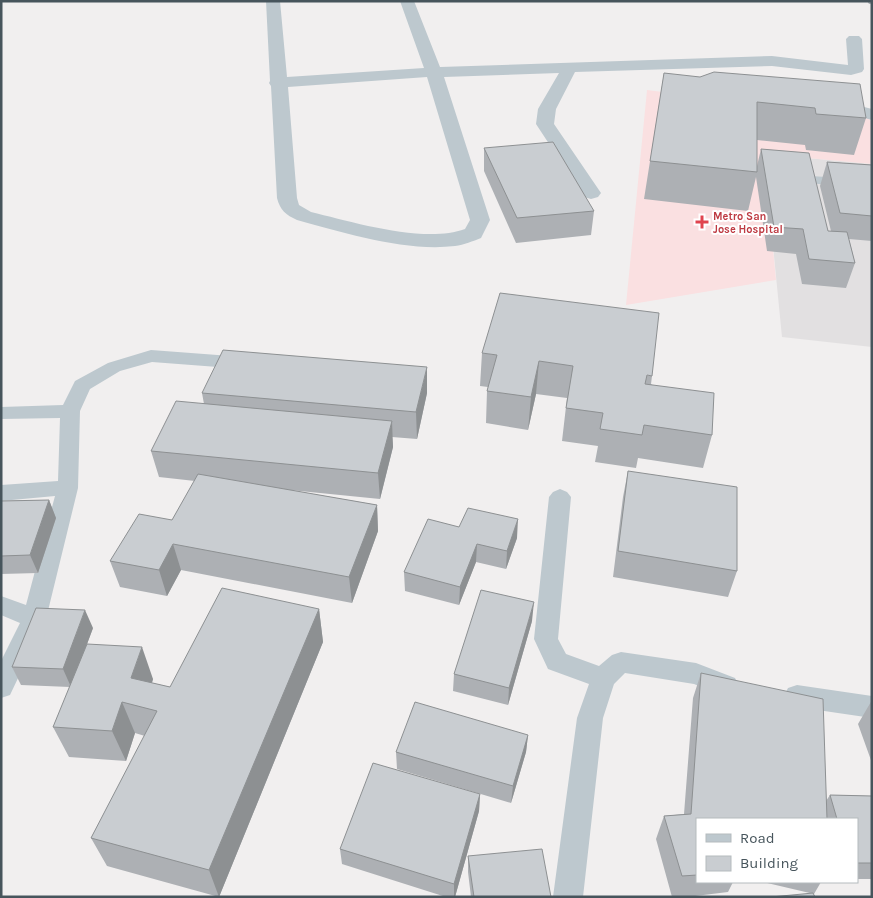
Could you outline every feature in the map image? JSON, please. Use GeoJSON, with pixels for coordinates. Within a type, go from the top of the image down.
{"type":"FeatureCollection","features":[{"type":"Feature","properties":{"kind":"street"},"geometry":{"type":"LineString","coordinates":[[273,1],[288,206],[292,211],[304,216],[411,240],[450,240],[475,232],[480,226],[480,220],[434,72],[407,1]]}},
{"type":"Feature","properties":{"kind":"street"},"geometry":{"type":"LineString","coordinates":[[278,83],[434,72],[772,61],[851,70],[856,69],[854,39]]}},
{"type":"Feature","properties":{"kind":"street"},"geometry":{"type":"LineString","coordinates":[[570,67],[669,80]]}},
{"type":"Feature","properties":{"kind":"street"},"geometry":{"type":"LineString","coordinates":[[570,67],[547,109],[545,124],[591,193]]}},
{"type":"Feature","properties":{"kind":"street"},"geometry":{"type":"LineString","coordinates":[[816,100],[872,115]]}},
{"type":"Feature","properties":{"kind":"lane"},"geometry":{"type":"LineString","coordinates":[[811,180],[872,184]]}},
{"type":"Feature","properties":{"kind":"lane"},"geometry":{"type":"LineString","coordinates":[[1,687],[34,619],[68,488],[70,411],[82,385],[114,367],[151,356],[204,358],[267,365]]}},
{"type":"Feature","properties":{"kind":"lane"},"geometry":{"type":"LineString","coordinates":[[1,413],[70,411]]}},
{"type":"Feature","properties":{"kind":"lane"},"geometry":{"type":"LineString","coordinates":[[1,493],[68,488]]}},
{"type":"Feature","properties":{"kind":"lane"},"geometry":{"type":"LineString","coordinates":[[560,497],[548,600],[546,639],[557,662],[602,678]]}},
{"type":"Feature","properties":{"kind":"lane"},"geometry":{"type":"LineString","coordinates":[[1,605],[34,619]]}},
{"type":"Feature","properties":{"kind":"lane"},"geometry":{"type":"LineString","coordinates":[[568,897],[590,718],[602,678],[621,662],[696,674],[726,686],[746,688]]}},
{"type":"Feature","properties":{"kind":"lane"},"geometry":{"type":"LineString","coordinates":[[775,693],[872,706]]}},
{"type":"Feature","properties":{"kind":"shaded area","name":"Metro San Jose Hospital"},"geometry":{"type":"Polygon","coordinates":[[[647,90],[868,118],[872,122],[872,164],[764,154],[776,280],[626,305],[647,90]]]}},
{"type":"Feature","properties":{"kind":"shaded area"},"geometry":{"type":"Polygon","coordinates":[[[764,154],[872,164],[872,347],[782,337],[764,154]]]}},
{"type":"Feature","properties":{"kind":"building"},"geometry":{"type":"Polygon","coordinates":[[[714,72],[860,84],[866,118],[816,114],[815,108],[757,102],[757,172],[650,161],[664,73],[700,77],[714,72]]]}},
{"type":"Feature","properties":{"kind":"building"},"geometry":{"type":"Polygon","coordinates":[[[553,142],[594,211],[517,218],[484,148],[553,142]]]}},
{"type":"Feature","properties":{"kind":"building"},"geometry":{"type":"Polygon","coordinates":[[[761,149],[809,153],[828,231],[847,232],[855,263],[809,259],[803,229],[774,227],[761,149]]]}},
{"type":"Feature","properties":{"kind":"building"},"geometry":{"type":"Polygon","coordinates":[[[827,162],[872,165],[872,216],[840,213],[827,162]]]}},
{"type":"Feature","properties":{"kind":"building"},"geometry":{"type":"Polygon","coordinates":[[[500,293],[659,313],[652,376],[647,375],[645,384],[714,393],[712,435],[644,425],[642,435],[600,429],[603,413],[566,408],[573,366],[539,361],[531,397],[487,391],[497,355],[482,353],[500,293]]]}},
{"type":"Feature","properties":{"kind":"building"},"geometry":{"type":"Polygon","coordinates":[[[223,350],[427,367],[416,412],[202,393],[223,350]]]}},
{"type":"Feature","properties":{"kind":"building"},"geometry":{"type":"Polygon","coordinates":[[[176,401],[392,421],[378,473],[151,451],[176,401]]]}},
{"type":"Feature","properties":{"kind":"building"},"geometry":{"type":"Polygon","coordinates":[[[628,471],[737,487],[737,571],[618,551],[628,471]]]}},
{"type":"Feature","properties":{"kind":"building"},"geometry":{"type":"Polygon","coordinates":[[[198,474],[377,505],[349,577],[173,544],[159,570],[110,561],[139,514],[172,520],[198,474]]]}},
{"type":"Feature","properties":{"kind":"building"},"geometry":{"type":"Polygon","coordinates":[[[49,500],[30,555],[1,556],[1,501],[49,500]]]}},
{"type":"Feature","properties":{"kind":"building"},"geometry":{"type":"Polygon","coordinates":[[[468,508],[518,519],[507,551],[477,544],[460,587],[404,572],[428,519],[459,527],[468,508]]]}},
{"type":"Feature","properties":{"kind":"building"},"geometry":{"type":"Polygon","coordinates":[[[222,588],[319,609],[209,870],[91,838],[157,711],[122,702],[112,731],[53,727],[87,644],[142,647],[131,678],[170,687],[222,588]]]}},
{"type":"Feature","properties":{"kind":"building"},"geometry":{"type":"Polygon","coordinates":[[[481,590],[534,602],[509,688],[454,674],[481,590]]]}},
{"type":"Feature","properties":{"kind":"building"},"geometry":{"type":"Polygon","coordinates":[[[36,608],[85,610],[63,669],[12,667],[36,608]]]}},
{"type":"Feature","properties":{"kind":"building"},"geometry":{"type":"Polygon","coordinates":[[[701,673],[823,699],[827,818],[696,818],[696,875],[682,876],[664,816],[691,814],[701,673]]]}},
{"type":"Feature","properties":{"kind":"building"},"geometry":{"type":"Polygon","coordinates":[[[415,702],[528,735],[513,786],[396,752],[415,702]]]}},
{"type":"Feature","properties":{"kind":"building"},"geometry":{"type":"Polygon","coordinates":[[[373,763],[480,794],[454,884],[340,849],[373,763]]]}},
{"type":"Feature","properties":{"kind":"building"},"geometry":{"type":"Polygon","coordinates":[[[830,795],[872,796],[872,863],[858,863],[858,818],[837,818],[830,795]]]}},
{"type":"Feature","properties":{"kind":"building"},"geometry":{"type":"Polygon","coordinates":[[[542,849],[551,897],[474,897],[468,856],[542,849]]]}},
{"type":"Feature","properties":{"kind":"building"},"geometry":{"type":"Polygon","coordinates":[[[813,893],[815,897],[771,897],[813,893]]]}},
{"type":"Feature","properties":{"kind":"place","name":"Metro San Jose Hospital"},"geometry":{"type":"Point","coordinates":[702,222]}}]}
